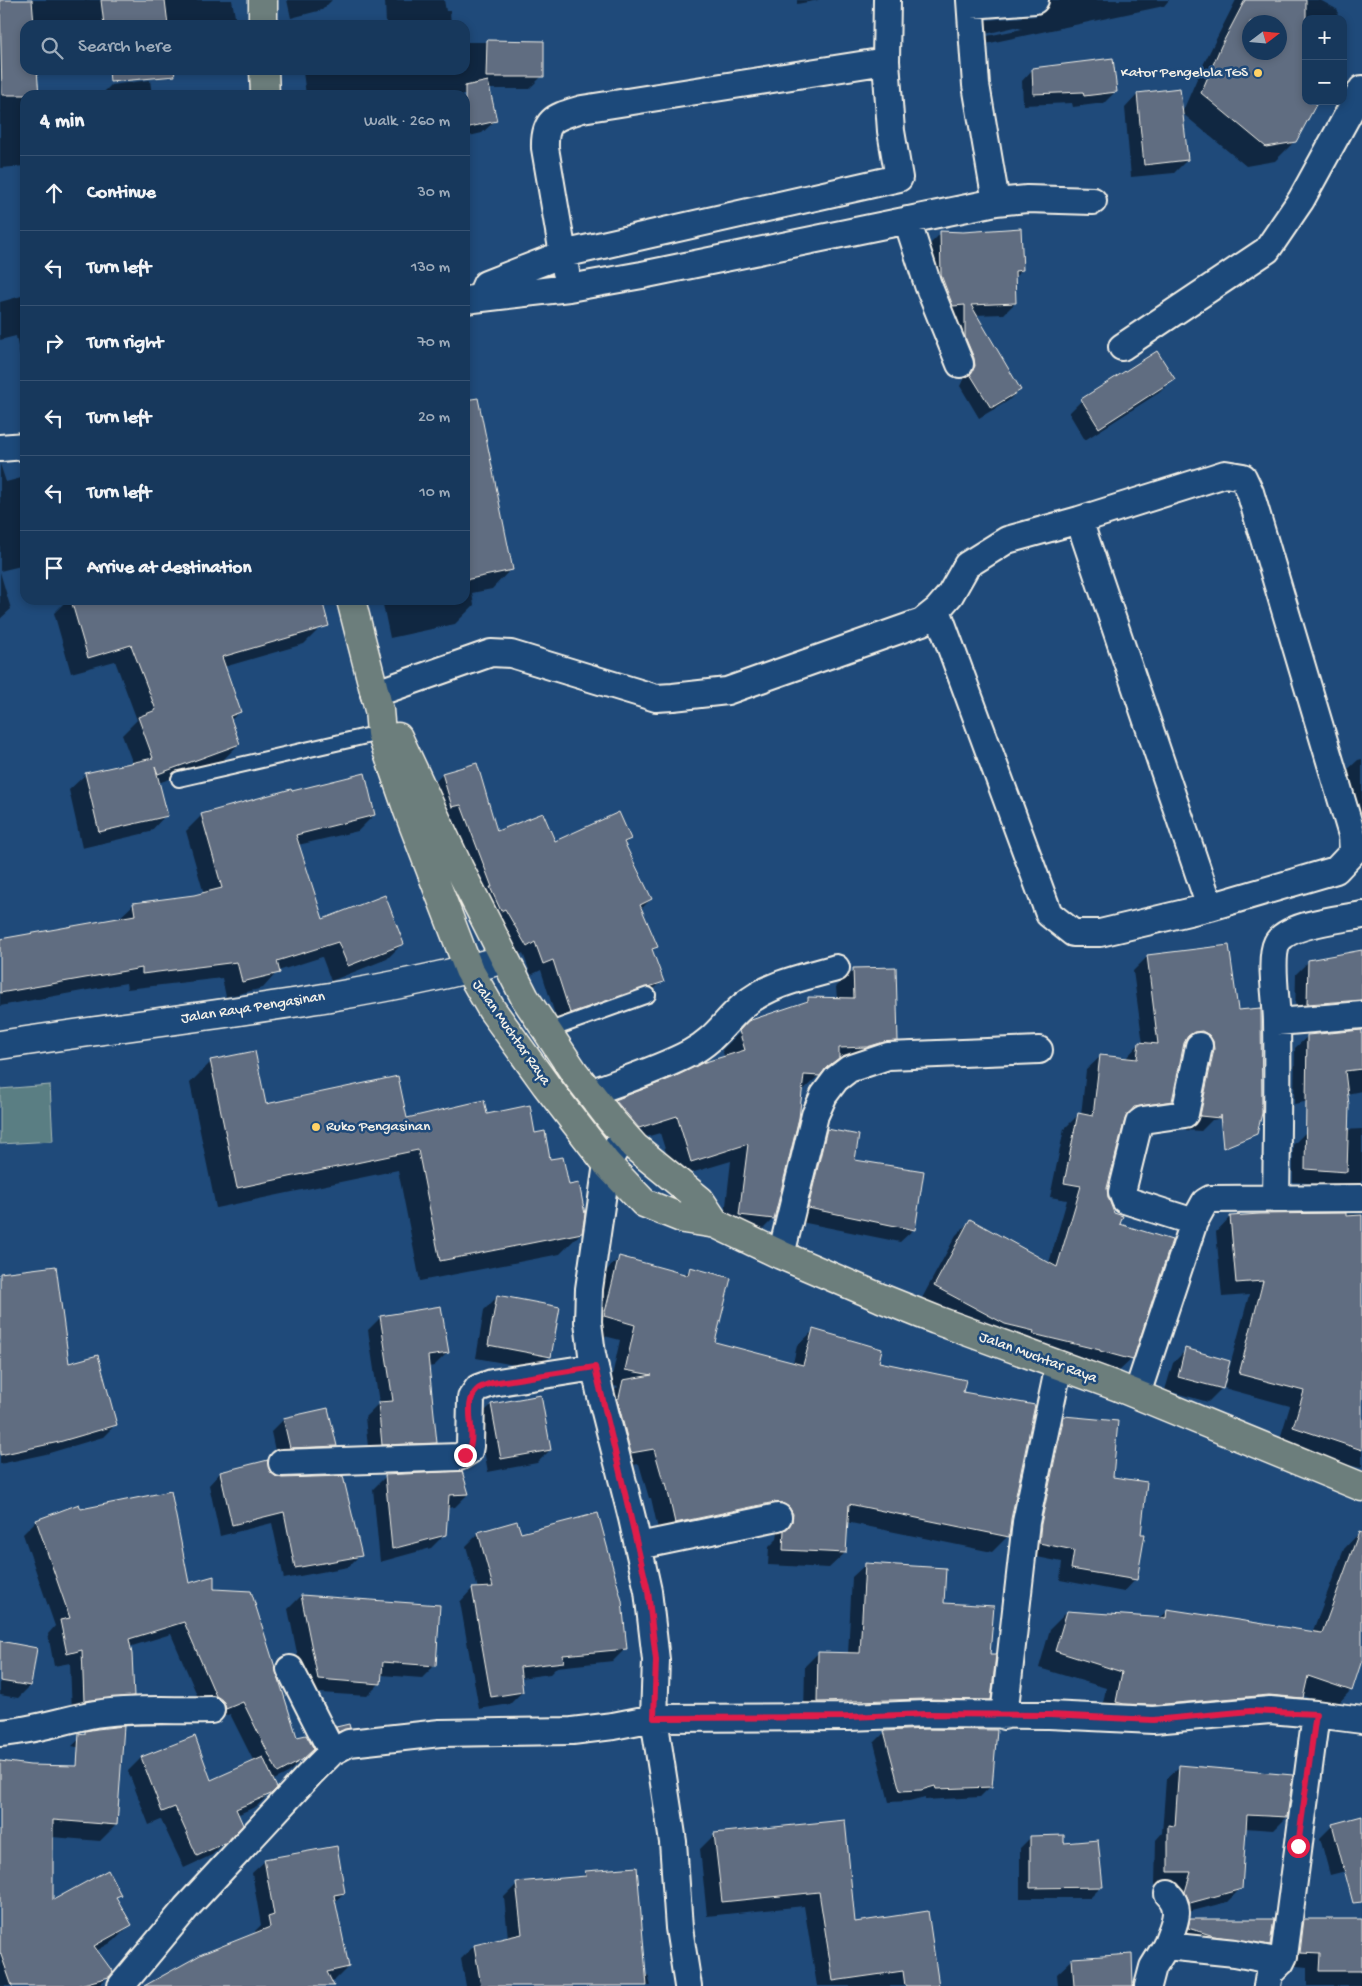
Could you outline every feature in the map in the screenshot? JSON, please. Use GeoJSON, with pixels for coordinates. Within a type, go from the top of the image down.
{"type":"FeatureCollection","features":[{"type":"Feature","properties":{"kind":"highway"},"geometry":{"type":"LineString","coordinates":[[263,0],[263,20]]}},
{"type":"Feature","properties":{"kind":"highway"},"geometry":{"type":"LineString","coordinates":[[264,75],[265,90]]}},
{"type":"Feature","properties":{"kind":"highway","name":"Jalan Muchtar Raya"},"geometry":{"type":"LineString","coordinates":[[352,605],[408,811],[469,970],[492,1010],[552,1092],[607,1164],[644,1203],[684,1219],[716,1224],[782,1255],[936,1320],[1137,1394],[1362,1487]]}},
{"type":"Feature","properties":{"kind":"highway","name":"Jalan Muchtar Raya"},"geometry":{"type":"LineString","coordinates":[[382,716],[525,998],[590,1093],[624,1135],[653,1163],[700,1200],[716,1224]]}},
{"type":"Feature","properties":{"kind":"main road","name":"Jalan Raya Pengasinan"},"geometry":{"type":"LineString","coordinates":[[0,1046],[288,1004],[394,986],[469,970],[504,959]]}},
{"type":"Feature","properties":{"kind":"street"},"geometry":{"type":"LineString","coordinates":[[474,299],[482,293],[486,284],[563,254],[899,178],[891,131],[886,61],[888,0]]}},
{"type":"Feature","properties":{"kind":"street"},"geometry":{"type":"LineString","coordinates":[[996,202],[976,85],[970,2],[1036,0]]}},
{"type":"Feature","properties":{"kind":"street"},"geometry":{"type":"LineString","coordinates":[[569,288],[545,148],[544,134],[547,126],[553,120],[582,109],[886,61]]}},
{"type":"Feature","properties":{"kind":"street"},"geometry":{"type":"LineString","coordinates":[[1122,348],[1267,250],[1300,200],[1362,89]]}},
{"type":"Feature","properties":{"kind":"street"},"geometry":{"type":"LineString","coordinates":[[474,299],[569,288],[642,275],[996,202],[1028,199],[1093,201]]}},
{"type":"Feature","properties":{"kind":"street"},"geometry":{"type":"LineString","coordinates":[[907,220],[928,285],[960,364]]}},
{"type":"Feature","properties":{"kind":"street"},"geometry":{"type":"LineString","coordinates":[[0,448],[20,446]]}},
{"type":"Feature","properties":{"kind":"street"},"geometry":{"type":"LineString","coordinates":[[382,716],[491,653],[511,654],[656,698],[727,691],[922,622],[937,610],[950,595],[967,565],[1007,540],[1079,520],[1225,474],[1243,477],[1250,492],[1352,835],[1353,852],[1336,870],[1210,907],[1100,933],[1073,932],[1049,914],[937,610]]}},
{"type":"Feature","properties":{"kind":"street"},"geometry":{"type":"LineString","coordinates":[[1079,520],[1210,907]]}},
{"type":"Feature","properties":{"kind":"street"},"geometry":{"type":"LineString","coordinates":[[1276,1198],[1277,1022],[1274,957],[1277,943],[1296,928],[1362,915]]}},
{"type":"Feature","properties":{"kind":"street"},"geometry":{"type":"LineString","coordinates":[[590,1093],[690,1054],[719,1033],[744,1005],[760,994],[785,982],[836,968]]}},
{"type":"Feature","properties":{"kind":"street"},"geometry":{"type":"LineString","coordinates":[[1277,1022],[1362,1015]]}},
{"type":"Feature","properties":{"kind":"street"},"geometry":{"type":"LineString","coordinates":[[1194,1222],[1125,1200],[1122,1192],[1139,1123],[1144,1120],[1181,1116],[1187,1112],[1199,1046]]}},
{"type":"Feature","properties":{"kind":"street"},"geometry":{"type":"LineString","coordinates":[[782,1255],[815,1115],[824,1095],[836,1079],[849,1069],[888,1056],[1039,1050]]}},
{"type":"Feature","properties":{"kind":"street"},"geometry":{"type":"LineString","coordinates":[[624,1135],[607,1164],[589,1289],[588,1322],[595,1367],[612,1443],[639,1546],[648,1591],[656,1660],[654,1718],[673,1842],[679,1928],[688,1986]]}},
{"type":"Feature","properties":{"kind":"street"},"geometry":{"type":"LineString","coordinates":[[1137,1394],[1194,1222],[1208,1200],[1362,1198]]}},
{"type":"Feature","properties":{"kind":"street"},"geometry":{"type":"LineString","coordinates":[[1004,1716],[1026,1522],[1059,1365]]}},
{"type":"Feature","properties":{"kind":"street"},"geometry":{"type":"LineString","coordinates":[[282,1463],[459,1457],[465,1455],[470,1446],[471,1398],[478,1388],[492,1383],[595,1367]]}},
{"type":"Feature","properties":{"kind":"street"},"geometry":{"type":"LineString","coordinates":[[639,1546],[778,1517]]}},
{"type":"Feature","properties":{"kind":"street"},"geometry":{"type":"LineString","coordinates":[[290,1669],[332,1752]]}},
{"type":"Feature","properties":{"kind":"street"},"geometry":{"type":"LineString","coordinates":[[0,1733],[20,1731],[70,1719],[114,1712],[211,1710]]}},
{"type":"Feature","properties":{"kind":"street"},"geometry":{"type":"LineString","coordinates":[[121,1986],[186,1908],[332,1752],[350,1743],[403,1736],[462,1732],[546,1732],[572,1730],[612,1726],[654,1718],[848,1717],[926,1714],[1049,1715],[1153,1720],[1261,1711],[1316,1714],[1362,1720]]}},
{"type":"Feature","properties":{"kind":"street"},"geometry":{"type":"LineString","coordinates":[[1267,1986],[1269,1974],[1281,1962],[1284,1956],[1316,1714]]}},
{"type":"Feature","properties":{"kind":"street"},"geometry":{"type":"LineString","coordinates":[[1148,1986],[1153,1967],[1166,1946],[1177,1914],[1175,1901],[1168,1894]]}},
{"type":"Feature","properties":{"kind":"street"},"geometry":{"type":"LineString","coordinates":[[1166,1946],[1235,1953],[1281,1962]]}},
{"type":"Feature","properties":{"kind":"lane"},"geometry":{"type":"LineString","coordinates":[[180,779],[382,716]]}},
{"type":"Feature","properties":{"kind":"lane"},"geometry":{"type":"LineString","coordinates":[[547,1031],[648,995]]}},
{"type":"Feature","properties":{"kind":"green space"},"geometry":{"type":"Polygon","coordinates":[[[50,1085],[53,1141],[0,1144],[0,1089],[50,1085]]]}},
{"type":"Feature","properties":{"kind":"building"},"geometry":{"type":"Polygon","coordinates":[[[0,0],[32,0],[34,20],[20,20],[20,75],[37,75],[39,90],[20,90],[20,95],[2,95],[0,0]]]}},
{"type":"Feature","properties":{"kind":"building"},"geometry":{"type":"Polygon","coordinates":[[[101,0],[165,0],[167,20],[103,20],[101,0]]]}},
{"type":"Feature","properties":{"kind":"building","name":"Kator Pengelola TGS"},"geometry":{"type":"Polygon","coordinates":[[[1245,0],[1306,0],[1306,15],[1302,15],[1302,105],[1316,105],[1296,142],[1266,147],[1201,93],[1221,46],[1245,0]]]}},
{"type":"Feature","properties":{"kind":"building"},"geometry":{"type":"Polygon","coordinates":[[[487,40],[544,41],[544,77],[486,77],[487,40]]]}},
{"type":"Feature","properties":{"kind":"building"},"geometry":{"type":"Polygon","coordinates":[[[1113,58],[1117,92],[1084,96],[1083,92],[1033,94],[1032,68],[1113,58]]]}},
{"type":"Feature","properties":{"kind":"building"},"geometry":{"type":"Polygon","coordinates":[[[109,75],[175,76],[110,82],[109,75]]]}},
{"type":"Feature","properties":{"kind":"building"},"geometry":{"type":"Polygon","coordinates":[[[488,81],[497,121],[470,127],[470,90],[465,90],[465,86],[488,81]]]}},
{"type":"Feature","properties":{"kind":"building"},"geometry":{"type":"Polygon","coordinates":[[[1180,88],[1188,160],[1144,165],[1137,93],[1180,88]]]}},
{"type":"Feature","properties":{"kind":"building"},"geometry":{"type":"Polygon","coordinates":[[[1021,228],[1023,270],[1015,271],[1016,303],[971,305],[1021,390],[991,408],[970,374],[975,366],[974,358],[965,337],[965,305],[953,306],[941,275],[940,231],[963,232],[1021,228]]]}},
{"type":"Feature","properties":{"kind":"building"},"geometry":{"type":"Polygon","coordinates":[[[1157,351],[1175,379],[1099,428],[1081,399],[1157,351]]]}},
{"type":"Feature","properties":{"kind":"building"},"geometry":{"type":"Polygon","coordinates":[[[478,398],[513,570],[470,579],[470,399],[478,398]]]}},
{"type":"Feature","properties":{"kind":"building"},"geometry":{"type":"Polygon","coordinates":[[[72,605],[323,605],[329,626],[222,657],[241,712],[230,716],[240,744],[158,774],[155,766],[168,816],[99,832],[85,773],[153,758],[138,717],[156,710],[131,645],[88,658],[72,605]]]}},
{"type":"Feature","properties":{"kind":"building"},"geometry":{"type":"Polygon","coordinates":[[[477,763],[497,831],[543,813],[555,841],[619,812],[631,839],[624,842],[652,899],[640,905],[658,947],[652,949],[664,982],[570,1013],[553,960],[543,964],[535,942],[527,947],[505,909],[501,911],[490,887],[492,887],[461,805],[452,807],[442,773],[477,763]]]}},
{"type":"Feature","properties":{"kind":"building"},"geometry":{"type":"Polygon","coordinates":[[[365,773],[375,815],[296,835],[323,919],[385,895],[404,944],[348,966],[338,942],[277,961],[280,973],[242,982],[237,962],[142,974],[142,968],[0,993],[0,939],[135,915],[133,903],[194,895],[222,888],[201,814],[291,789],[292,791],[365,773]]]}},
{"type":"Feature","properties":{"kind":"building"},"geometry":{"type":"Polygon","coordinates":[[[1229,945],[1238,1010],[1261,1008],[1262,1113],[1257,1134],[1223,1148],[1220,1115],[1220,1118],[1200,1116],[1214,1049],[1213,1041],[1209,1035],[1202,1031],[1194,1032],[1188,1036],[1184,1043],[1172,1101],[1134,1107],[1125,1119],[1107,1188],[1114,1213],[1123,1216],[1120,1224],[1172,1240],[1133,1360],[1033,1334],[1034,1331],[1005,1324],[934,1286],[970,1219],[1057,1267],[1081,1186],[1064,1183],[1078,1113],[1093,1116],[1100,1055],[1137,1059],[1139,1042],[1158,1044],[1147,955],[1229,945]]]}},
{"type":"Feature","properties":{"kind":"building"},"geometry":{"type":"Polygon","coordinates":[[[1362,950],[1362,1000],[1307,1004],[1308,960],[1362,950]]]}},
{"type":"Feature","properties":{"kind":"building"},"geometry":{"type":"Polygon","coordinates":[[[896,967],[898,1041],[884,1042],[867,1047],[839,1048],[839,1058],[827,1067],[820,1076],[804,1075],[799,1118],[774,1219],[739,1215],[748,1144],[691,1162],[677,1116],[639,1128],[615,1100],[672,1078],[702,1063],[745,1050],[739,1031],[748,1021],[808,1001],[808,997],[854,998],[853,968],[896,967]]]}},
{"type":"Feature","properties":{"kind":"building"},"geometry":{"type":"Polygon","coordinates":[[[1362,1030],[1362,1069],[1345,1071],[1349,1105],[1347,1172],[1305,1169],[1307,1035],[1362,1030]]]}},
{"type":"Feature","properties":{"kind":"building"},"geometry":{"type":"Polygon","coordinates":[[[255,1051],[266,1104],[398,1076],[407,1118],[484,1100],[487,1114],[530,1105],[535,1133],[545,1131],[550,1159],[563,1157],[569,1185],[579,1183],[585,1214],[582,1233],[440,1261],[418,1150],[237,1188],[210,1060],[255,1051]]]}},
{"type":"Feature","properties":{"kind":"building"},"geometry":{"type":"Polygon","coordinates":[[[827,1129],[859,1135],[855,1160],[924,1171],[915,1230],[808,1208],[827,1129]]]}},
{"type":"Feature","properties":{"kind":"building"},"geometry":{"type":"Polygon","coordinates":[[[1346,1213],[1346,1216],[1362,1215],[1362,1450],[1293,1427],[1304,1391],[1239,1374],[1263,1281],[1236,1283],[1230,1216],[1346,1213]]]}},
{"type":"Feature","properties":{"kind":"building"},"geometry":{"type":"Polygon","coordinates":[[[619,1256],[688,1275],[690,1267],[731,1278],[715,1342],[803,1365],[813,1329],[882,1349],[879,1362],[966,1380],[963,1392],[1035,1405],[1011,1519],[1009,1537],[849,1504],[846,1553],[783,1550],[784,1530],[792,1522],[793,1514],[789,1507],[782,1503],[775,1502],[675,1523],[666,1483],[664,1484],[654,1449],[631,1453],[618,1402],[623,1380],[652,1375],[625,1370],[635,1325],[604,1316],[619,1256]]]}},
{"type":"Feature","properties":{"kind":"building"},"geometry":{"type":"Polygon","coordinates":[[[56,1266],[69,1363],[98,1355],[117,1425],[59,1442],[0,1455],[0,1273],[56,1266]]]}},
{"type":"Feature","properties":{"kind":"building"},"geometry":{"type":"Polygon","coordinates":[[[497,1295],[560,1307],[551,1357],[488,1345],[497,1295]]]}},
{"type":"Feature","properties":{"kind":"building"},"geometry":{"type":"Polygon","coordinates":[[[441,1306],[449,1353],[428,1356],[437,1443],[382,1445],[378,1402],[393,1401],[380,1316],[441,1306]]]}},
{"type":"Feature","properties":{"kind":"building"},"geometry":{"type":"Polygon","coordinates":[[[1185,1348],[1230,1361],[1223,1389],[1178,1377],[1185,1348]]]}},
{"type":"Feature","properties":{"kind":"building"},"geometry":{"type":"Polygon","coordinates":[[[541,1395],[551,1450],[501,1459],[491,1404],[541,1395]]]}},
{"type":"Feature","properties":{"kind":"building"},"geometry":{"type":"Polygon","coordinates":[[[328,1408],[337,1446],[290,1448],[283,1418],[328,1408]]]}},
{"type":"Feature","properties":{"kind":"building"},"geometry":{"type":"Polygon","coordinates":[[[1064,1416],[1118,1421],[1113,1477],[1147,1482],[1141,1534],[1145,1534],[1137,1580],[1071,1569],[1074,1550],[1039,1543],[1041,1524],[1064,1416]]]}},
{"type":"Feature","properties":{"kind":"building"},"geometry":{"type":"Polygon","coordinates":[[[268,1460],[270,1471],[275,1476],[282,1478],[343,1476],[362,1556],[295,1568],[284,1512],[232,1525],[220,1472],[268,1460]]]}},
{"type":"Feature","properties":{"kind":"building"},"geometry":{"type":"Polygon","coordinates":[[[462,1471],[469,1494],[449,1495],[446,1535],[392,1549],[385,1475],[462,1471]]]}},
{"type":"Feature","properties":{"kind":"building"},"geometry":{"type":"Polygon","coordinates":[[[171,1491],[189,1583],[214,1576],[214,1589],[251,1591],[297,1737],[306,1735],[314,1749],[302,1760],[278,1773],[243,1702],[226,1709],[224,1702],[216,1696],[184,1622],[129,1639],[132,1654],[134,1696],[84,1701],[82,1650],[67,1654],[60,1620],[70,1618],[36,1520],[79,1504],[81,1509],[171,1491]]]}},
{"type":"Feature","properties":{"kind":"building"},"geometry":{"type":"Polygon","coordinates":[[[598,1513],[622,1601],[627,1649],[563,1655],[564,1662],[520,1667],[523,1692],[491,1697],[472,1588],[493,1587],[478,1532],[517,1521],[521,1533],[598,1513]]]}},
{"type":"Feature","properties":{"kind":"building"},"geometry":{"type":"Polygon","coordinates":[[[1359,1532],[1362,1533],[1362,1660],[1352,1691],[1308,1676],[1303,1698],[1269,1695],[1153,1705],[1124,1704],[1116,1702],[1122,1672],[1055,1651],[1067,1611],[1166,1618],[1167,1609],[1322,1633],[1359,1532]]]}},
{"type":"Feature","properties":{"kind":"building"},"geometry":{"type":"Polygon","coordinates":[[[865,1563],[946,1568],[944,1603],[994,1606],[990,1654],[996,1654],[991,1700],[926,1699],[817,1702],[818,1652],[860,1653],[865,1563]]]}},
{"type":"Feature","properties":{"kind":"building"},"geometry":{"type":"Polygon","coordinates":[[[301,1595],[440,1605],[436,1666],[383,1662],[381,1684],[318,1679],[301,1595]]]}},
{"type":"Feature","properties":{"kind":"building"},"geometry":{"type":"Polygon","coordinates":[[[0,1641],[37,1648],[31,1686],[0,1681],[0,1641]]]}},
{"type":"Feature","properties":{"kind":"building"},"geometry":{"type":"Polygon","coordinates":[[[349,1724],[350,1728],[338,1732],[336,1727],[349,1724]]]}},
{"type":"Feature","properties":{"kind":"building"},"geometry":{"type":"Polygon","coordinates":[[[124,1726],[117,1825],[53,1820],[53,1900],[108,1870],[121,1895],[116,1897],[132,1925],[94,1946],[113,1972],[109,1977],[76,1986],[12,1986],[0,1952],[0,1761],[30,1765],[77,1766],[79,1733],[85,1734],[85,1731],[124,1726]]]}},
{"type":"Feature","properties":{"kind":"building"},"geometry":{"type":"Polygon","coordinates":[[[926,1729],[997,1730],[992,1787],[936,1789],[935,1786],[921,1790],[900,1791],[884,1731],[926,1729]]]}},
{"type":"Feature","properties":{"kind":"building"},"geometry":{"type":"Polygon","coordinates":[[[195,1736],[211,1780],[263,1757],[277,1788],[271,1794],[236,1809],[243,1825],[227,1842],[197,1856],[175,1807],[162,1812],[141,1757],[195,1736]]]}},
{"type":"Feature","properties":{"kind":"building"},"geometry":{"type":"Polygon","coordinates":[[[1179,1765],[1293,1775],[1287,1817],[1247,1815],[1242,1889],[1190,1903],[1185,1892],[1191,1872],[1168,1872],[1168,1825],[1175,1826],[1179,1765]]]}},
{"type":"Feature","properties":{"kind":"building"},"geometry":{"type":"Polygon","coordinates":[[[1362,1816],[1362,1902],[1353,1903],[1332,1824],[1362,1816]]]}},
{"type":"Feature","properties":{"kind":"building"},"geometry":{"type":"Polygon","coordinates":[[[845,1820],[855,1922],[928,1911],[939,1986],[905,1986],[903,1971],[833,1981],[819,1892],[722,1902],[714,1833],[845,1820]]]}},
{"type":"Feature","properties":{"kind":"building"},"geometry":{"type":"Polygon","coordinates":[[[1064,1835],[1064,1843],[1098,1840],[1103,1887],[1030,1888],[1030,1836],[1064,1835]]]}},
{"type":"Feature","properties":{"kind":"building"},"geometry":{"type":"Polygon","coordinates":[[[337,1846],[345,1893],[334,1895],[349,1967],[327,1972],[334,1986],[144,1986],[202,1954],[270,1927],[268,1917],[274,1915],[264,1859],[337,1846]]]}},
{"type":"Feature","properties":{"kind":"building"},"geometry":{"type":"Polygon","coordinates":[[[637,1867],[647,1986],[481,1986],[474,1945],[522,1934],[516,1882],[586,1876],[585,1871],[637,1867]]]}},
{"type":"Feature","properties":{"kind":"building"},"geometry":{"type":"Polygon","coordinates":[[[1190,1919],[1274,1919],[1270,1945],[1214,1936],[1188,1928],[1190,1919]]]}},
{"type":"Feature","properties":{"kind":"building"},"geometry":{"type":"Polygon","coordinates":[[[1304,1919],[1362,1919],[1362,1971],[1319,1971],[1320,1954],[1300,1953],[1304,1919]]]}},
{"type":"Feature","properties":{"kind":"building"},"geometry":{"type":"Polygon","coordinates":[[[1132,1954],[1133,1986],[1074,1986],[1072,1958],[1132,1954]]]}},
{"type":"Feature","properties":{"kind":"place","name":"Kator Pengelola TGS"},"geometry":{"type":"Point","coordinates":[1258,73]}},
{"type":"Feature","properties":{"kind":"place","name":"Ruko Pengasinan"},"geometry":{"type":"Point","coordinates":[316,1127]}},
{"type":"Feature","properties":{"kind":"route"},"geometry":{"type":"LineString","coordinates":[[465,1455],[469,1451],[470,1446],[471,1398],[478,1388],[492,1383],[595,1367],[612,1443],[625,1487],[648,1591],[656,1660],[654,1718],[848,1717],[926,1714],[1049,1715],[1153,1720],[1270,1710],[1316,1714],[1298,1846]]}}]}
